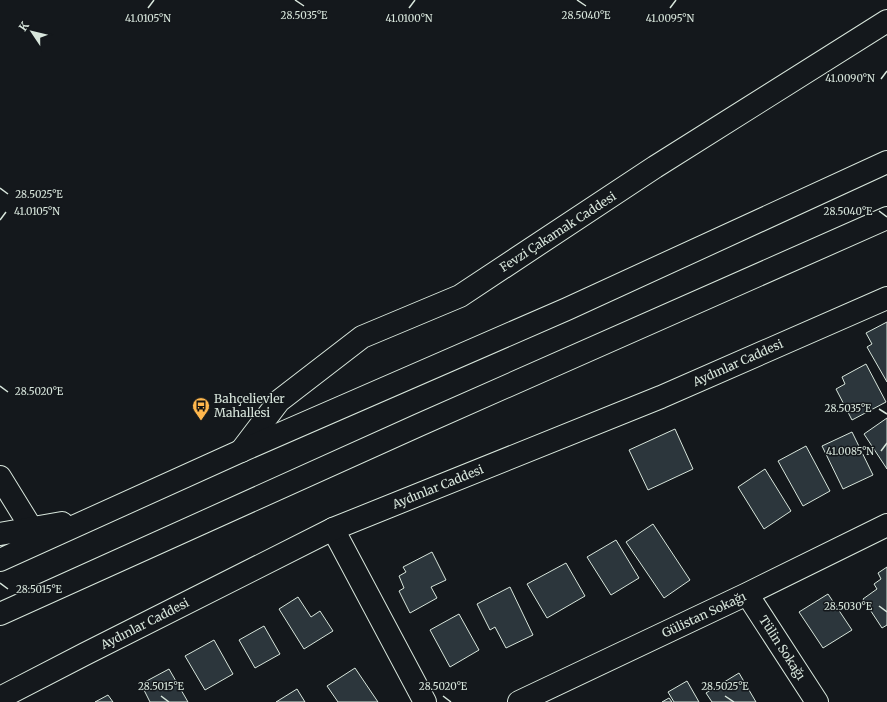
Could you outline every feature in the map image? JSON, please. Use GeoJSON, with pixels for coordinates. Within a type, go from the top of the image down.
{"type":"FeatureCollection","features":[{"type":"Feature","properties":{"kind":"main road","name":"Fevzi Çakamak Caddesi"},"geometry":{"type":"LineString","coordinates":[[241,451],[279,401],[362,336],[460,296],[655,167],[887,20]]}},
{"type":"Feature","properties":{"kind":"main road"},"geometry":{"type":"LineString","coordinates":[[0,560],[241,451],[567,309],[887,162]]}},
{"type":"Feature","properties":{"kind":"main road"},"geometry":{"type":"LineString","coordinates":[[0,614],[419,425],[887,218]]}},
{"type":"Feature","properties":{"kind":"main road","name":"Aydınlar Caddesi"},"geometry":{"type":"LineString","coordinates":[[0,698],[334,529],[661,397],[887,298]]}},
{"type":"Feature","properties":{"kind":"main road"},"geometry":{"type":"LineString","coordinates":[[0,478],[32,529]]}},
{"type":"Feature","properties":{"kind":"main road"},"geometry":{"type":"LineString","coordinates":[[0,534],[98,516]]}},
{"type":"Feature","properties":{"kind":"main road","name":"Gülistan Sokağı"},"geometry":{"type":"LineString","coordinates":[[519,702],[747,594],[887,525]]}},
{"type":"Feature","properties":{"kind":"main road"},"geometry":{"type":"LineString","coordinates":[[334,529],[425,702]]}},
{"type":"Feature","properties":{"kind":"main road","name":"Tülin Sokağı"},"geometry":{"type":"LineString","coordinates":[[747,594],[816,702]]}},
{"type":"Feature","properties":{"kind":"building"},"geometry":{"type":"Polygon","coordinates":[[[887,322],[887,382],[867,347],[872,344],[866,333],[887,322]]]}},
{"type":"Feature","properties":{"kind":"building"},"geometry":{"type":"Polygon","coordinates":[[[866,364],[886,402],[852,420],[836,389],[845,384],[842,377],[866,364]]]}},
{"type":"Feature","properties":{"kind":"building"},"geometry":{"type":"Polygon","coordinates":[[[887,418],[887,469],[864,434],[887,418]]]}},
{"type":"Feature","properties":{"kind":"building"},"geometry":{"type":"Polygon","coordinates":[[[675,429],[693,469],[648,490],[629,450],[675,429]]]}},
{"type":"Feature","properties":{"kind":"building"},"geometry":{"type":"Polygon","coordinates":[[[852,432],[873,475],[843,489],[822,446],[852,432]]]}},
{"type":"Feature","properties":{"kind":"building"},"geometry":{"type":"Polygon","coordinates":[[[806,446],[830,491],[803,506],[778,461],[806,446]]]}},
{"type":"Feature","properties":{"kind":"building"},"geometry":{"type":"Polygon","coordinates":[[[765,469],[791,511],[764,529],[738,487],[765,469]]]}},
{"type":"Feature","properties":{"kind":"building"},"geometry":{"type":"Polygon","coordinates":[[[653,524],[690,580],[664,598],[626,542],[653,524]]]}},
{"type":"Feature","properties":{"kind":"building"},"geometry":{"type":"Polygon","coordinates":[[[616,540],[639,578],[611,595],[587,557],[616,540]]]}},
{"type":"Feature","properties":{"kind":"building"},"geometry":{"type":"Polygon","coordinates":[[[432,552],[446,580],[431,587],[437,598],[410,613],[399,591],[404,588],[399,576],[406,572],[403,567],[432,552]]]}},
{"type":"Feature","properties":{"kind":"building"},"geometry":{"type":"Polygon","coordinates":[[[566,563],[585,596],[547,618],[527,584],[566,563]]]}},
{"type":"Feature","properties":{"kind":"building"},"geometry":{"type":"Polygon","coordinates":[[[887,567],[887,625],[882,628],[863,599],[877,589],[874,584],[881,579],[878,573],[887,567]]]}},
{"type":"Feature","properties":{"kind":"building"},"geometry":{"type":"Polygon","coordinates":[[[510,587],[533,635],[506,648],[495,627],[490,630],[477,604],[510,587]]]}},
{"type":"Feature","properties":{"kind":"building"},"geometry":{"type":"Polygon","coordinates":[[[828,594],[852,630],[823,648],[799,612],[828,594]]]}},
{"type":"Feature","properties":{"kind":"building"},"geometry":{"type":"Polygon","coordinates":[[[298,597],[311,617],[320,611],[333,631],[304,649],[279,609],[298,597]]]}},
{"type":"Feature","properties":{"kind":"building"},"geometry":{"type":"Polygon","coordinates":[[[459,614],[479,650],[450,667],[430,630],[459,614]]]}},
{"type":"Feature","properties":{"kind":"building"},"geometry":{"type":"Polygon","coordinates":[[[264,626],[280,654],[255,668],[239,640],[264,626]]]}},
{"type":"Feature","properties":{"kind":"building"},"geometry":{"type":"Polygon","coordinates":[[[214,640],[233,674],[205,690],[185,656],[214,640]]]}},
{"type":"Feature","properties":{"kind":"building"},"geometry":{"type":"Polygon","coordinates":[[[355,668],[378,702],[338,702],[327,686],[355,668]]]}},
{"type":"Feature","properties":{"kind":"building"},"geometry":{"type":"Polygon","coordinates":[[[169,669],[188,702],[150,702],[141,684],[169,669]]]}},
{"type":"Feature","properties":{"kind":"building"},"geometry":{"type":"Polygon","coordinates":[[[739,673],[756,702],[712,702],[706,693],[739,673]]]}},
{"type":"Feature","properties":{"kind":"building"},"geometry":{"type":"Polygon","coordinates":[[[687,681],[699,702],[674,702],[668,692],[687,681]]]}},
{"type":"Feature","properties":{"kind":"building"},"geometry":{"type":"Polygon","coordinates":[[[297,689],[305,702],[276,702],[297,689]]]}},
{"type":"Feature","properties":{"kind":"building"},"geometry":{"type":"Polygon","coordinates":[[[108,695],[113,702],[95,702],[108,695]]]}},
{"type":"Feature","properties":{"kind":"building"},"geometry":{"type":"Polygon","coordinates":[[[669,698],[672,702],[662,702],[669,698]]]}},
{"type":"Feature","properties":{"kind":"place","name":"Bahçelievler Mahallesi"},"geometry":{"type":"Point","coordinates":[201,421]}}]}
